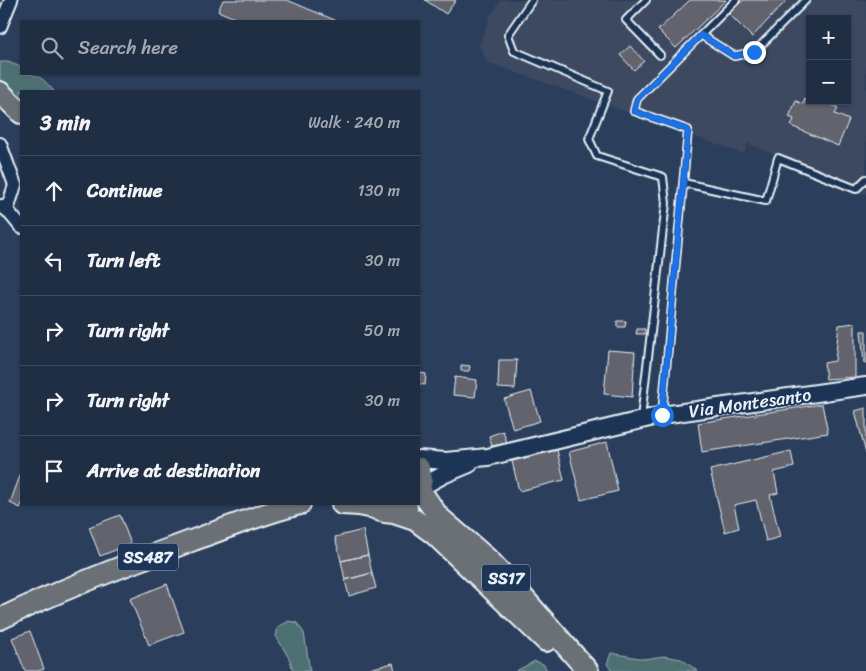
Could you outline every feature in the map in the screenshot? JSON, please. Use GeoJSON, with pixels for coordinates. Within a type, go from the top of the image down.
{"type":"FeatureCollection","features":[{"type":"Feature","properties":{"kind":"main road"},"geometry":{"type":"LineString","coordinates":[[1,94],[20,113]]}},
{"type":"Feature","properties":{"kind":"main road","name":"SS17"},"geometry":{"type":"LineString","coordinates":[[420,492],[438,516],[489,560],[508,580],[588,671]]}},
{"type":"Feature","properties":{"kind":"main road","name":"SS487"},"geometry":{"type":"LineString","coordinates":[[0,619],[140,560],[247,520],[297,505]]}},
{"type":"Feature","properties":{"kind":"main road"},"geometry":{"type":"LineString","coordinates":[[394,513],[403,510],[407,505]]}},
{"type":"Feature","properties":{"kind":"main road","name":"SS17"},"geometry":{"type":"LineString","coordinates":[[371,506],[387,513],[394,513],[415,520],[439,538],[578,671]]}},
{"type":"Feature","properties":{"kind":"street"},"geometry":{"type":"LineString","coordinates":[[0,27],[11,0]]}},
{"type":"Feature","properties":{"kind":"street"},"geometry":{"type":"LineString","coordinates":[[0,144],[15,185],[4,208],[20,226]]}},
{"type":"Feature","properties":{"kind":"street","name":"Via Montesanto"},"geometry":{"type":"LineString","coordinates":[[420,488],[446,474],[488,457],[641,419],[866,386]]}},
{"type":"Feature","properties":{"kind":"street","name":"Via Montesanto"},"geometry":{"type":"LineString","coordinates":[[420,459],[446,461],[488,457]]}},
{"type":"Feature","properties":{"kind":"lane"},"geometry":{"type":"LineString","coordinates":[[532,0],[508,36],[514,51],[608,91],[589,139],[597,156],[663,176],[666,203],[641,419]]}},
{"type":"Feature","properties":{"kind":"lane"},"geometry":{"type":"LineString","coordinates":[[646,0],[626,20],[660,55]]}},
{"type":"Feature","properties":{"kind":"lane"},"geometry":{"type":"LineString","coordinates":[[662,415],[688,130],[634,111],[637,99],[736,0]]}},
{"type":"Feature","properties":{"kind":"lane"},"geometry":{"type":"LineString","coordinates":[[701,35],[734,56],[754,52],[806,0]]}},
{"type":"Feature","properties":{"kind":"lane"},"geometry":{"type":"LineString","coordinates":[[684,183],[766,201],[778,158],[856,189],[866,179]]}},
{"type":"Feature","properties":{"kind":"shaded area"},"geometry":{"type":"Polygon","coordinates":[[[501,0],[866,0],[866,194],[747,143],[744,154],[487,62],[479,45],[491,14],[501,0]]]}},
{"type":"Feature","properties":{"kind":"green space"},"geometry":{"type":"Polygon","coordinates":[[[0,62],[8,62],[20,67],[20,75],[32,75],[40,78],[53,90],[20,90],[20,101],[0,81],[0,62]]]}},
{"type":"Feature","properties":{"kind":"green space"},"geometry":{"type":"Polygon","coordinates":[[[289,621],[297,623],[304,633],[310,671],[293,671],[290,660],[276,636],[278,627],[289,621]]]}},
{"type":"Feature","properties":{"kind":"green space"},"geometry":{"type":"Polygon","coordinates":[[[611,653],[644,659],[664,656],[681,659],[698,671],[612,671],[607,664],[611,653]]]}},
{"type":"Feature","properties":{"kind":"green space"},"geometry":{"type":"Polygon","coordinates":[[[535,661],[543,664],[548,671],[516,671],[535,661]]]}},
{"type":"Feature","properties":{"kind":"building"},"geometry":{"type":"Polygon","coordinates":[[[223,0],[287,0],[335,20],[240,20],[218,11],[223,0]]]}},
{"type":"Feature","properties":{"kind":"building"},"geometry":{"type":"Polygon","coordinates":[[[425,0],[456,0],[446,14],[425,0]]]}},
{"type":"Feature","properties":{"kind":"building"},"geometry":{"type":"Polygon","coordinates":[[[690,0],[726,0],[676,48],[658,30],[690,0]]]}},
{"type":"Feature","properties":{"kind":"building"},"geometry":{"type":"Polygon","coordinates":[[[743,0],[787,0],[752,37],[729,14],[743,0]]]}},
{"type":"Feature","properties":{"kind":"building"},"geometry":{"type":"Polygon","coordinates":[[[630,46],[644,61],[634,70],[620,55],[630,46]]]}},
{"type":"Feature","properties":{"kind":"building"},"geometry":{"type":"Polygon","coordinates":[[[805,99],[806,105],[832,105],[838,108],[835,114],[849,120],[838,146],[791,126],[794,119],[789,117],[796,101],[803,104],[805,99]]]}},
{"type":"Feature","properties":{"kind":"building"},"geometry":{"type":"Polygon","coordinates":[[[617,321],[626,321],[625,327],[617,327],[617,321]]]}},
{"type":"Feature","properties":{"kind":"building"},"geometry":{"type":"Polygon","coordinates":[[[855,323],[855,377],[826,379],[824,363],[835,361],[839,325],[855,323]]]}},
{"type":"Feature","properties":{"kind":"building"},"geometry":{"type":"Polygon","coordinates":[[[637,329],[645,329],[645,334],[636,334],[637,329]]]}},
{"type":"Feature","properties":{"kind":"building"},"geometry":{"type":"Polygon","coordinates":[[[861,331],[866,331],[866,363],[864,363],[861,331]]]}},
{"type":"Feature","properties":{"kind":"building"},"geometry":{"type":"Polygon","coordinates":[[[608,350],[635,352],[632,397],[604,394],[608,350]]]}},
{"type":"Feature","properties":{"kind":"building"},"geometry":{"type":"Polygon","coordinates":[[[499,360],[517,360],[515,389],[498,388],[499,360]]]}},
{"type":"Feature","properties":{"kind":"building"},"geometry":{"type":"Polygon","coordinates":[[[461,365],[470,366],[469,371],[461,371],[461,365]]]}},
{"type":"Feature","properties":{"kind":"building"},"geometry":{"type":"Polygon","coordinates":[[[420,373],[426,374],[425,385],[420,384],[420,373]]]}},
{"type":"Feature","properties":{"kind":"building"},"geometry":{"type":"Polygon","coordinates":[[[455,377],[477,380],[475,397],[453,395],[455,377]]]}},
{"type":"Feature","properties":{"kind":"building"},"geometry":{"type":"Polygon","coordinates":[[[531,391],[540,421],[513,429],[504,399],[531,391]]]}},
{"type":"Feature","properties":{"kind":"building"},"geometry":{"type":"Polygon","coordinates":[[[822,404],[828,433],[702,452],[698,423],[822,404]]]}},
{"type":"Feature","properties":{"kind":"building"},"geometry":{"type":"Polygon","coordinates":[[[866,408],[866,454],[855,411],[866,408]]]}},
{"type":"Feature","properties":{"kind":"building"},"geometry":{"type":"Polygon","coordinates":[[[503,431],[507,443],[492,446],[489,436],[503,431]]]}},
{"type":"Feature","properties":{"kind":"building"},"geometry":{"type":"Polygon","coordinates":[[[607,442],[618,491],[581,500],[569,452],[607,442]]]}},
{"type":"Feature","properties":{"kind":"building"},"geometry":{"type":"Polygon","coordinates":[[[557,450],[564,480],[519,491],[512,461],[557,450]]]}},
{"type":"Feature","properties":{"kind":"building"},"geometry":{"type":"Polygon","coordinates":[[[791,451],[794,467],[774,472],[778,493],[770,495],[780,537],[766,541],[756,500],[734,505],[739,528],[725,532],[710,470],[791,451]]]}},
{"type":"Feature","properties":{"kind":"building"},"geometry":{"type":"Polygon","coordinates":[[[20,476],[22,505],[20,508],[10,503],[20,476]]]}},
{"type":"Feature","properties":{"kind":"building"},"geometry":{"type":"Polygon","coordinates":[[[120,515],[131,544],[100,556],[89,527],[120,515]]]}},
{"type":"Feature","properties":{"kind":"building"},"geometry":{"type":"Polygon","coordinates":[[[363,530],[368,555],[341,561],[335,537],[363,530]]]}},
{"type":"Feature","properties":{"kind":"building"},"geometry":{"type":"Polygon","coordinates":[[[368,555],[372,573],[345,580],[341,561],[368,555]]]}},
{"type":"Feature","properties":{"kind":"building"},"geometry":{"type":"Polygon","coordinates":[[[372,573],[376,588],[349,596],[345,580],[372,573]]]}},
{"type":"Feature","properties":{"kind":"building"},"geometry":{"type":"Polygon","coordinates":[[[167,584],[184,632],[149,645],[130,599],[167,584]]]}},
{"type":"Feature","properties":{"kind":"building"},"geometry":{"type":"Polygon","coordinates":[[[30,631],[44,669],[38,671],[25,671],[12,638],[30,631]]]}},
{"type":"Feature","properties":{"kind":"building"},"geometry":{"type":"Polygon","coordinates":[[[393,663],[395,671],[370,671],[369,669],[393,663]]]}},
{"type":"Feature","properties":{"kind":"route"},"geometry":{"type":"LineString","coordinates":[[662,415],[687,159],[688,130],[634,111],[637,99],[701,35],[734,56],[754,52]]}}]}
